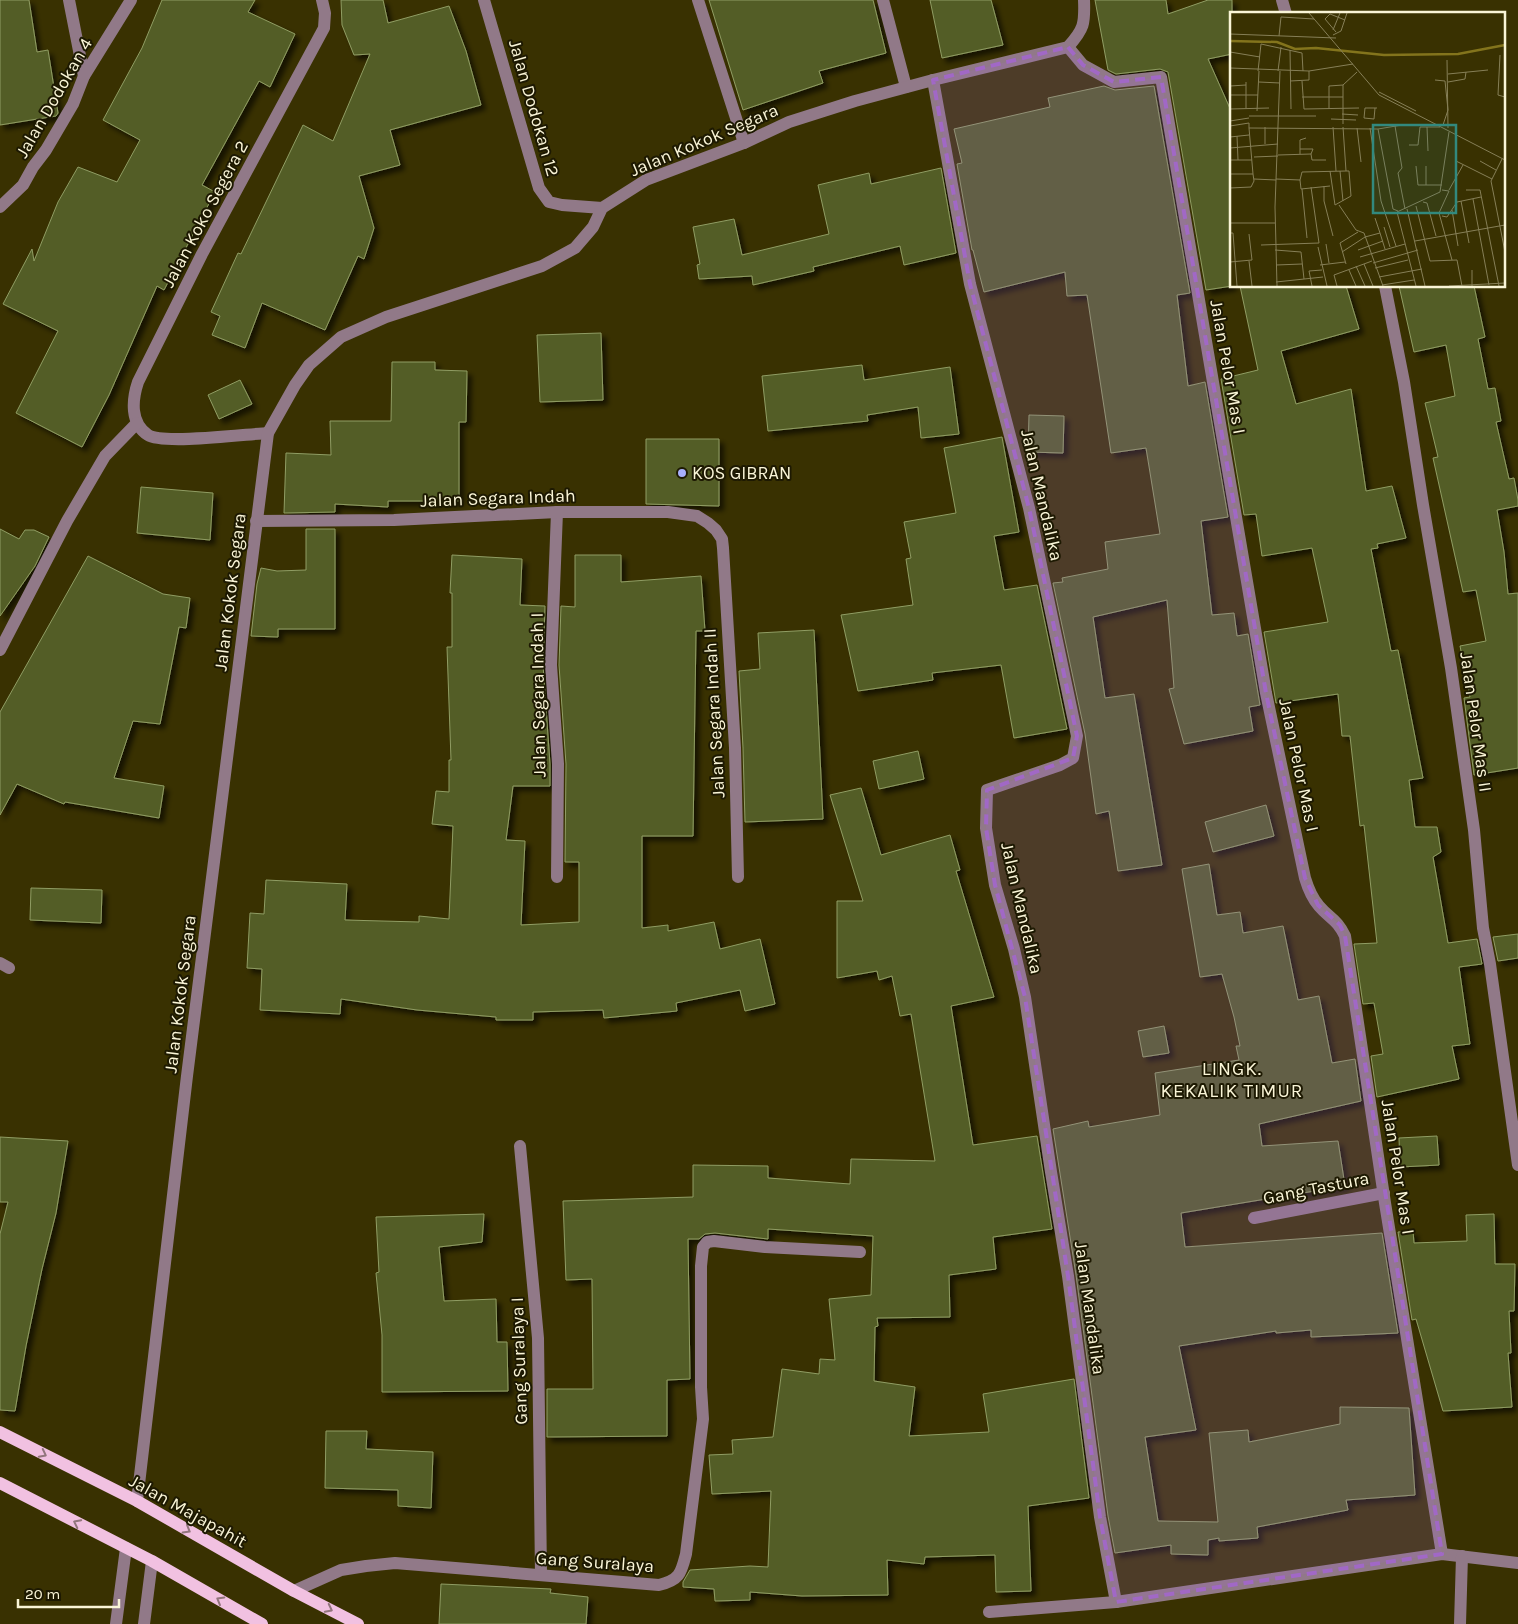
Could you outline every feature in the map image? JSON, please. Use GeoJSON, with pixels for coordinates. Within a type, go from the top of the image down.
{"type":"FeatureCollection","features":[{"type":"Feature","properties":{"kind":"main road","name":"Jalan Majapahit"},"geometry":{"type":"LineString","coordinates":[[0,1432],[137,1502],[294,1591],[358,1624]]}},
{"type":"Feature","properties":{"kind":"main road"},"geometry":{"type":"LineString","coordinates":[[0,1483],[152,1561],[247,1620],[262,1624]]}},
{"type":"Feature","properties":{"kind":"street"},"geometry":{"type":"LineString","coordinates":[[70,0],[84,76]]}},
{"type":"Feature","properties":{"kind":"street","name":"Jalan Dodokan 4"},"geometry":{"type":"LineString","coordinates":[[0,208],[23,186],[33,166],[46,150],[73,104],[84,76],[131,0]]}},
{"type":"Feature","properties":{"kind":"street","name":"Jalan Koko Segera 2"},"geometry":{"type":"LineString","coordinates":[[137,423],[133,403],[138,382],[202,254],[324,28],[325,13],[322,0]]}},
{"type":"Feature","properties":{"kind":"street","name":"Jalan Dodokan 12"},"geometry":{"type":"LineString","coordinates":[[484,0],[539,188],[549,202],[562,205],[602,208]]}},
{"type":"Feature","properties":{"kind":"street"},"geometry":{"type":"LineString","coordinates":[[698,0],[744,142]]}},
{"type":"Feature","properties":{"kind":"street"},"geometry":{"type":"LineString","coordinates":[[883,0],[906,87]]}},
{"type":"Feature","properties":{"kind":"street"},"geometry":{"type":"LineString","coordinates":[[1068,47],[1080,33],[1085,19],[1084,0]]}},
{"type":"Feature","properties":{"kind":"street","name":"Jalan Kokok Segara"},"geometry":{"type":"LineString","coordinates":[[137,1502],[187,1076],[268,432],[295,385],[309,365],[341,337],[386,316],[542,266],[575,248],[593,227],[602,208],[646,180],[744,142],[789,122],[906,87],[1068,47]]}},
{"type":"Feature","properties":{"kind":"street","name":"Jalan Pelor Mas I"},"geometry":{"type":"LineString","coordinates":[[1068,47],[1083,65],[1114,82],[1161,77],[1266,693],[1308,888],[1318,905],[1340,925],[1345,936],[1442,1554]]}},
{"type":"Feature","properties":{"kind":"street","name":"Jalan Mandalika"},"geometry":{"type":"LineString","coordinates":[[933,80],[970,284],[1028,508],[1077,736],[1073,758],[1060,765],[988,790],[986,828],[995,885],[1014,949],[1025,997],[1068,1276],[1100,1517],[1116,1602]]}},
{"type":"Feature","properties":{"kind":"street","name":"Jalan Pelor Mas II"},"geometry":{"type":"LineString","coordinates":[[1386,288],[1404,382],[1451,668],[1474,830],[1482,928],[1490,964],[1518,1165]]}},
{"type":"Feature","properties":{"kind":"street"},"geometry":{"type":"LineString","coordinates":[[0,650],[67,521],[105,456],[137,423],[149,436],[173,439],[268,432]]}},
{"type":"Feature","properties":{"kind":"street","name":"Jalan Segara Indah"},"geometry":{"type":"LineString","coordinates":[[256,521],[394,520],[557,512],[668,512],[697,516],[716,530],[722,539],[723,548]]}},
{"type":"Feature","properties":{"kind":"street","name":"Jalan Segara Indah I"},"geometry":{"type":"LineString","coordinates":[[557,512],[551,665],[558,764],[557,877]]}},
{"type":"Feature","properties":{"kind":"street","name":"Jalan Segara Indah II"},"geometry":{"type":"LineString","coordinates":[[723,548],[735,748],[738,878]]}},
{"type":"Feature","properties":{"kind":"street","name":"Gang Suralaya I"},"geometry":{"type":"LineString","coordinates":[[520,1146],[538,1338],[541,1575]]}},
{"type":"Feature","properties":{"kind":"street","name":"Gang Tastura"},"geometry":{"type":"LineString","coordinates":[[1254,1218],[1384,1193]]}},
{"type":"Feature","properties":{"kind":"street","name":"Gang Suralaya"},"geometry":{"type":"LineString","coordinates":[[294,1591],[341,1570],[395,1563],[660,1584],[672,1582],[682,1569],[686,1554],[703,1419],[700,1387],[701,1266],[703,1247],[707,1242],[860,1252]]}},
{"type":"Feature","properties":{"kind":"street"},"geometry":{"type":"LineString","coordinates":[[116,1624],[126,1548]]}},
{"type":"Feature","properties":{"kind":"street"},"geometry":{"type":"LineString","coordinates":[[989,1612],[1116,1602],[1442,1554],[1518,1563]]}},
{"type":"Feature","properties":{"kind":"street"},"geometry":{"type":"LineString","coordinates":[[1460,1624],[1462,1556]]}},
{"type":"Feature","properties":{"kind":"street"},"geometry":{"type":"LineString","coordinates":[[144,1624],[152,1561]]}},
{"type":"Feature","properties":{"kind":"highlighted area"},"geometry":{"type":"Polygon","coordinates":[[[1068,47],[1083,65],[1114,82],[1161,77],[1266,693],[1305,878],[1318,905],[1340,925],[1345,936],[1442,1554],[1116,1602],[1100,1517],[1068,1276],[1025,997],[995,885],[986,828],[987,790],[1073,758],[1077,736],[1029,508],[970,284],[933,80],[1068,47]]]}},
{"type":"Feature","properties":{"kind":"building"},"geometry":{"type":"Polygon","coordinates":[[[0,0],[29,0],[37,52],[48,50],[58,113],[56,116],[0,125],[0,0]]]}},
{"type":"Feature","properties":{"kind":"building"},"geometry":{"type":"Polygon","coordinates":[[[162,0],[255,0],[248,12],[295,34],[270,87],[259,81],[202,185],[215,192],[164,290],[157,286],[109,395],[82,447],[16,413],[58,331],[3,304],[32,249],[34,261],[58,202],[78,167],[117,182],[140,140],[103,120],[142,48],[162,0]]]}},
{"type":"Feature","properties":{"kind":"building"},"geometry":{"type":"Polygon","coordinates":[[[341,0],[383,0],[388,23],[449,6],[466,51],[481,105],[390,130],[400,165],[359,176],[374,228],[364,259],[358,256],[325,330],[262,303],[245,348],[212,335],[220,316],[211,312],[238,253],[241,254],[303,125],[333,141],[370,54],[354,55],[342,25],[341,0]]]}},
{"type":"Feature","properties":{"kind":"building"},"geometry":{"type":"Polygon","coordinates":[[[709,0],[873,0],[886,53],[819,71],[823,83],[743,110],[709,0]]]}},
{"type":"Feature","properties":{"kind":"building"},"geometry":{"type":"Polygon","coordinates":[[[930,0],[991,0],[1003,45],[942,58],[930,0]]]}},
{"type":"Feature","properties":{"kind":"building"},"geometry":{"type":"Polygon","coordinates":[[[1095,0],[1166,0],[1168,14],[1208,0],[1232,0],[1232,12],[1230,12],[1230,54],[1208,59],[1230,108],[1230,286],[1206,290],[1168,72],[1160,69],[1116,74],[1108,70],[1095,0]]]}},
{"type":"Feature","properties":{"kind":"building"},"geometry":{"type":"Polygon","coordinates":[[[1104,86],[1115,90],[1154,86],[1190,293],[1177,295],[1188,386],[1205,382],[1228,517],[1201,521],[1212,615],[1234,613],[1237,636],[1248,634],[1260,705],[1249,707],[1253,731],[1184,744],[1169,689],[1174,688],[1167,600],[1093,617],[1105,698],[1134,694],[1162,865],[1118,871],[1109,811],[1096,814],[1085,734],[1053,583],[1063,582],[1062,578],[1108,569],[1105,542],[1160,534],[1146,448],[1111,453],[1087,295],[1067,296],[1065,272],[984,292],[972,250],[957,164],[962,163],[954,129],[1050,107],[1048,98],[1104,86]]]}},
{"type":"Feature","properties":{"kind":"building"},"geometry":{"type":"Polygon","coordinates":[[[941,168],[956,253],[904,265],[900,246],[813,267],[814,271],[753,285],[752,276],[699,279],[697,265],[700,264],[693,227],[734,219],[742,255],[829,234],[818,185],[869,173],[871,184],[941,168]]]}},
{"type":"Feature","properties":{"kind":"building"},"geometry":{"type":"Polygon","coordinates":[[[1240,288],[1347,288],[1359,329],[1281,351],[1296,404],[1351,389],[1366,491],[1392,486],[1406,538],[1377,544],[1378,548],[1371,549],[1391,651],[1398,650],[1423,778],[1409,780],[1415,827],[1437,827],[1441,852],[1433,857],[1448,943],[1477,939],[1482,964],[1459,967],[1470,1044],[1452,1046],[1459,1079],[1377,1097],[1371,1056],[1383,1054],[1374,1003],[1363,1004],[1354,944],[1377,943],[1364,825],[1360,826],[1350,736],[1342,736],[1338,694],[1276,703],[1264,632],[1328,622],[1312,548],[1262,556],[1256,514],[1244,515],[1221,379],[1258,370],[1240,288]]]}},
{"type":"Feature","properties":{"kind":"building"},"geometry":{"type":"Polygon","coordinates":[[[1399,288],[1474,288],[1485,337],[1478,339],[1488,389],[1495,388],[1501,421],[1496,422],[1509,479],[1514,478],[1518,500],[1518,506],[1497,510],[1508,594],[1518,593],[1518,768],[1474,775],[1464,698],[1470,697],[1460,646],[1486,641],[1476,590],[1463,592],[1433,458],[1438,457],[1425,403],[1455,396],[1446,345],[1414,352],[1399,288]]]}},
{"type":"Feature","properties":{"kind":"building"},"geometry":{"type":"Polygon","coordinates":[[[601,333],[603,400],[540,402],[537,335],[601,333]]]}},
{"type":"Feature","properties":{"kind":"building"},"geometry":{"type":"Polygon","coordinates":[[[392,362],[435,362],[435,370],[467,371],[466,422],[459,422],[459,501],[388,501],[388,507],[335,504],[335,512],[284,513],[286,453],[331,455],[330,421],[391,421],[392,362]]]}},
{"type":"Feature","properties":{"kind":"building"},"geometry":{"type":"Polygon","coordinates":[[[862,365],[864,380],[950,367],[959,434],[921,438],[918,407],[867,415],[868,421],[768,431],[762,376],[862,365]]]}},
{"type":"Feature","properties":{"kind":"building"},"geometry":{"type":"Polygon","coordinates":[[[240,380],[252,404],[219,419],[208,395],[240,380]]]}},
{"type":"Feature","properties":{"kind":"building"},"geometry":{"type":"Polygon","coordinates":[[[1029,415],[1064,416],[1063,453],[1028,452],[1029,415]]]}},
{"type":"Feature","properties":{"kind":"building"},"geometry":{"type":"Polygon","coordinates":[[[1002,437],[1019,532],[994,536],[1004,590],[1037,585],[1067,729],[1014,738],[1001,665],[932,673],[933,680],[858,691],[841,615],[913,605],[906,559],[911,558],[904,522],[956,513],[944,448],[1002,437]]]}},
{"type":"Feature","properties":{"kind":"building","name":"KOS GIBRAN"},"geometry":{"type":"Polygon","coordinates":[[[646,439],[719,439],[719,506],[646,504],[646,439]]]}},
{"type":"Feature","properties":{"kind":"building"},"geometry":{"type":"Polygon","coordinates":[[[141,487],[213,493],[210,540],[137,533],[141,487]]]}},
{"type":"Feature","properties":{"kind":"building"},"geometry":{"type":"Polygon","coordinates":[[[0,529],[19,539],[25,530],[34,530],[49,537],[35,566],[0,616],[0,529]]]}},
{"type":"Feature","properties":{"kind":"building"},"geometry":{"type":"Polygon","coordinates":[[[306,529],[335,529],[335,629],[278,629],[278,637],[251,636],[257,584],[261,568],[277,571],[306,570],[306,529]]]}},
{"type":"Feature","properties":{"kind":"building"},"geometry":{"type":"Polygon","coordinates":[[[452,555],[522,559],[520,605],[545,606],[543,665],[550,786],[513,786],[506,840],[525,841],[521,925],[579,922],[579,862],[565,862],[566,764],[559,665],[561,606],[575,607],[575,555],[621,555],[621,582],[701,576],[705,631],[696,631],[693,836],[642,836],[642,928],[668,925],[668,931],[714,922],[720,949],[760,939],[775,1004],[745,1011],[740,990],[676,1003],[677,1011],[604,1018],[603,1010],[533,1012],[533,1020],[496,1020],[496,1017],[417,1010],[341,999],[340,1014],[260,1010],[262,969],[247,968],[250,913],[264,914],[266,880],[347,884],[345,920],[419,922],[419,916],[449,919],[453,826],[432,824],[436,791],[449,792],[449,760],[451,760],[447,647],[452,647],[452,593],[450,593],[452,555]]]}},
{"type":"Feature","properties":{"kind":"building"},"geometry":{"type":"Polygon","coordinates":[[[88,556],[163,594],[190,598],[186,628],[179,627],[160,724],[133,721],[114,778],[164,786],[159,818],[65,802],[64,804],[17,784],[0,815],[0,712],[88,556]]]}},
{"type":"Feature","properties":{"kind":"building"},"geometry":{"type":"Polygon","coordinates":[[[814,630],[823,819],[745,822],[739,671],[760,669],[758,633],[814,630]]]}},
{"type":"Feature","properties":{"kind":"building"},"geometry":{"type":"Polygon","coordinates":[[[918,751],[924,779],[879,789],[873,761],[918,751]]]}},
{"type":"Feature","properties":{"kind":"building"},"geometry":{"type":"Polygon","coordinates":[[[861,788],[881,855],[950,835],[960,870],[956,871],[994,997],[951,1006],[973,1145],[1037,1136],[1052,1229],[993,1237],[996,1269],[949,1275],[950,1317],[877,1318],[878,1326],[875,1327],[874,1381],[915,1387],[909,1436],[989,1432],[983,1394],[1074,1379],[1089,1498],[1028,1506],[1031,1591],[996,1592],[995,1555],[925,1557],[924,1564],[887,1560],[888,1595],[802,1596],[750,1592],[750,1600],[715,1601],[714,1589],[683,1587],[683,1582],[690,1570],[750,1566],[768,1567],[771,1491],[712,1494],[709,1455],[733,1454],[732,1440],[773,1437],[782,1369],[819,1374],[820,1359],[835,1360],[829,1299],[871,1295],[873,1236],[768,1229],[768,1239],[715,1233],[705,1234],[699,1239],[688,1239],[690,1379],[667,1380],[667,1436],[547,1437],[547,1389],[593,1389],[592,1279],[566,1280],[563,1201],[693,1197],[693,1165],[768,1166],[768,1178],[850,1184],[851,1159],[935,1161],[911,1014],[900,1016],[892,976],[879,980],[877,971],[837,978],[837,901],[863,901],[830,795],[861,788]]]}},
{"type":"Feature","properties":{"kind":"building"},"geometry":{"type":"Polygon","coordinates":[[[1266,805],[1274,836],[1213,852],[1205,822],[1266,805]]]}},
{"type":"Feature","properties":{"kind":"building"},"geometry":{"type":"Polygon","coordinates":[[[1209,864],[1217,915],[1240,912],[1243,933],[1283,926],[1298,1000],[1319,996],[1332,1063],[1355,1059],[1361,1101],[1259,1124],[1262,1146],[1338,1141],[1345,1186],[1181,1213],[1185,1247],[1382,1233],[1398,1333],[1311,1337],[1311,1330],[1276,1333],[1276,1331],[1179,1346],[1196,1430],[1145,1437],[1158,1521],[1218,1522],[1209,1433],[1248,1430],[1249,1442],[1340,1424],[1340,1407],[1409,1408],[1415,1495],[1346,1500],[1348,1510],[1257,1527],[1258,1538],[1219,1541],[1219,1538],[1208,1540],[1208,1555],[1171,1554],[1171,1545],[1115,1553],[1108,1516],[1076,1275],[1053,1129],[1088,1121],[1089,1127],[1160,1115],[1155,1073],[1239,1060],[1236,1046],[1240,1046],[1222,974],[1200,977],[1182,869],[1209,864]]]}},
{"type":"Feature","properties":{"kind":"building"},"geometry":{"type":"Polygon","coordinates":[[[31,888],[102,890],[101,923],[30,920],[31,888]]]}},
{"type":"Feature","properties":{"kind":"building"},"geometry":{"type":"Polygon","coordinates":[[[1518,934],[1518,958],[1498,961],[1493,937],[1518,934]]]}},
{"type":"Feature","properties":{"kind":"building"},"geometry":{"type":"Polygon","coordinates":[[[1164,1026],[1169,1053],[1143,1057],[1138,1031],[1164,1026]]]}},
{"type":"Feature","properties":{"kind":"building"},"geometry":{"type":"Polygon","coordinates":[[[1437,1136],[1439,1165],[1400,1167],[1399,1138],[1437,1136]]]}},
{"type":"Feature","properties":{"kind":"building"},"geometry":{"type":"Polygon","coordinates":[[[0,1137],[68,1141],[56,1213],[26,1346],[15,1411],[0,1410],[0,1234],[8,1202],[0,1202],[0,1137]]]}},
{"type":"Feature","properties":{"kind":"building"},"geometry":{"type":"Polygon","coordinates":[[[484,1214],[482,1242],[439,1247],[444,1301],[496,1299],[497,1342],[507,1342],[508,1391],[382,1392],[382,1335],[376,1273],[379,1272],[376,1217],[484,1214]]]}},
{"type":"Feature","properties":{"kind":"building"},"geometry":{"type":"Polygon","coordinates":[[[1494,1214],[1495,1264],[1515,1264],[1514,1311],[1509,1311],[1511,1353],[1508,1353],[1512,1407],[1443,1411],[1416,1319],[1412,1320],[1398,1232],[1413,1231],[1414,1243],[1467,1241],[1466,1215],[1494,1214]]]}},
{"type":"Feature","properties":{"kind":"building"},"geometry":{"type":"Polygon","coordinates":[[[326,1431],[367,1431],[366,1449],[433,1452],[431,1508],[398,1506],[398,1490],[325,1488],[326,1431]]]}},
{"type":"Feature","properties":{"kind":"building"},"geometry":{"type":"Polygon","coordinates":[[[441,1584],[551,1589],[550,1593],[588,1597],[586,1624],[439,1624],[441,1584]]]}},
{"type":"Feature","properties":{"kind":"place","name":"KOS GIBRAN"},"geometry":{"type":"Point","coordinates":[682,473]}},
{"type":"Feature","properties":{"kind":"district","name":"LINGK. KEKALIK TIMUR"},"geometry":{"type":"Point","coordinates":[1232,1080]}}]}
